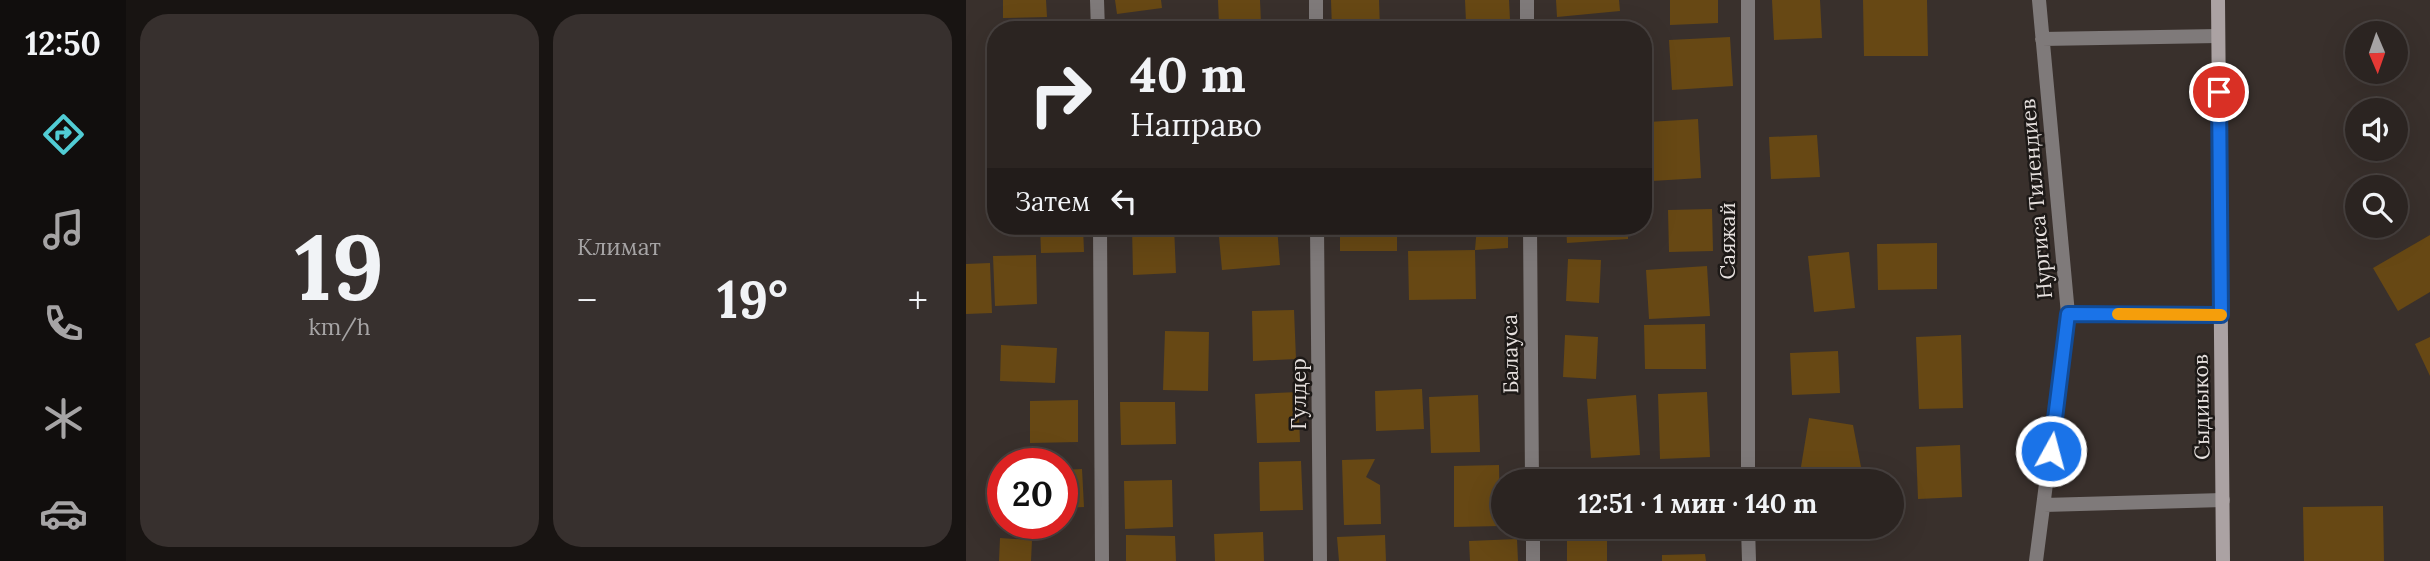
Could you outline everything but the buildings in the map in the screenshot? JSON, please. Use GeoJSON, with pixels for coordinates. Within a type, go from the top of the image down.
{"type":"FeatureCollection","features":[{"type":"Feature","properties":{"kind":"street"},"geometry":{"type":"LineString","coordinates":[[1097,0],[1098,21]]}},
{"type":"Feature","properties":{"kind":"street"},"geometry":{"type":"LineString","coordinates":[[1316,0],[1316,21]]}},
{"type":"Feature","properties":{"kind":"street"},"geometry":{"type":"LineString","coordinates":[[1527,0],[1527,21]]}},
{"type":"Feature","properties":{"kind":"street","name":"Саяжай"},"geometry":{"type":"LineString","coordinates":[[1748,0],[1748,469]]}},
{"type":"Feature","properties":{"kind":"street","name":"Нургиса Тилендиев"},"geometry":{"type":"LineString","coordinates":[[2036,561],[2068,314],[2039,0]]}},
{"type":"Feature","properties":{"kind":"street","name":"Сыдиыков"},"geometry":{"type":"LineString","coordinates":[[2218,0],[2223,561]]}},
{"type":"Feature","properties":{"kind":"street"},"geometry":{"type":"LineString","coordinates":[[2042,39],[2218,36]]}},
{"type":"Feature","properties":{"kind":"street"},"geometry":{"type":"LineString","coordinates":[[1100,235],[1102,561]]}},
{"type":"Feature","properties":{"kind":"street","name":"Гулдер"},"geometry":{"type":"LineString","coordinates":[[1317,235],[1320,561]]}},
{"type":"Feature","properties":{"kind":"street","name":"Балауса"},"geometry":{"type":"LineString","coordinates":[[1530,235],[1532,469]]}},
{"type":"Feature","properties":{"kind":"street"},"geometry":{"type":"LineString","coordinates":[[2068,314],[2221,315]]}},
{"type":"Feature","properties":{"kind":"street"},"geometry":{"type":"LineString","coordinates":[[2044,505],[2223,499]]}},
{"type":"Feature","properties":{"kind":"street"},"geometry":{"type":"LineString","coordinates":[[1533,539],[1533,561]]}},
{"type":"Feature","properties":{"kind":"street"},"geometry":{"type":"LineString","coordinates":[[1748,539],[1749,561]]}},
{"type":"Feature","properties":{"kind":"slow traffic"},"geometry":{"type":"LineString","coordinates":[[2118,314],[2221,315]]}},
{"type":"Feature","properties":{"kind":"route"},"geometry":{"type":"LineString","coordinates":[[2051,451],[2068,314],[2221,315],[2219,92]]}}]}
